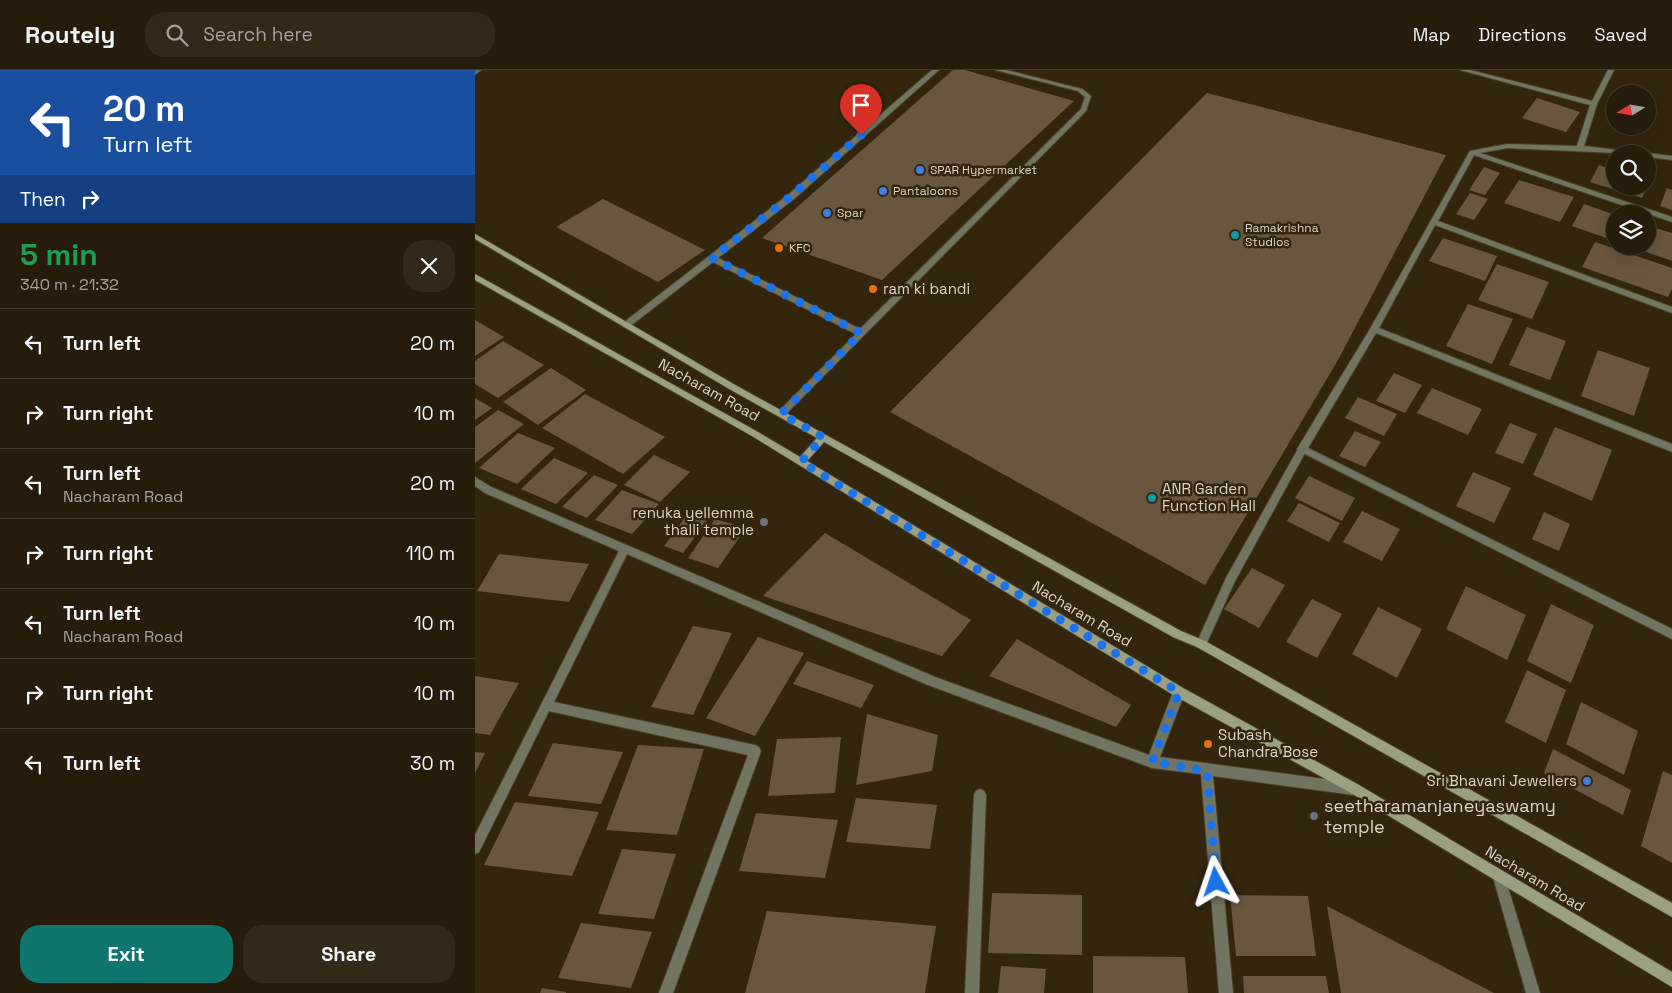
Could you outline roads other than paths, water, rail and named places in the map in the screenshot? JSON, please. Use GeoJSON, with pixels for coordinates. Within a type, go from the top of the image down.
{"type":"FeatureCollection","features":[{"type":"Feature","properties":{"kind":"main road","name":"Nacharam Road"},"geometry":{"type":"LineString","coordinates":[[475,236],[781,414],[1160,624],[1201,644],[1672,910]]}},
{"type":"Feature","properties":{"kind":"main road","name":"Nacharam Road"},"geometry":{"type":"LineString","coordinates":[[475,277],[801,462],[1179,692],[1355,789],[1672,980]]}},
{"type":"Feature","properties":{"kind":"main road"},"geometry":{"type":"LineString","coordinates":[[801,462],[823,437]]}},
{"type":"Feature","properties":{"kind":"street"},"geometry":{"type":"LineString","coordinates":[[626,325],[791,196],[936,70]]}},
{"type":"Feature","properties":{"kind":"street"},"geometry":{"type":"LineString","coordinates":[[781,414],[1084,110],[1088,96],[1079,90],[998,70]]}},
{"type":"Feature","properties":{"kind":"street"},"geometry":{"type":"LineString","coordinates":[[1463,70],[1594,104]]}},
{"type":"Feature","properties":{"kind":"street"},"geometry":{"type":"LineString","coordinates":[[1580,148],[1594,104],[1611,70]]}},
{"type":"Feature","properties":{"kind":"street"},"geometry":{"type":"LineString","coordinates":[[1472,152],[1507,146],[1580,148],[1606,151]]}},
{"type":"Feature","properties":{"kind":"street"},"geometry":{"type":"LineString","coordinates":[[1472,152],[1672,220]]}},
{"type":"Feature","properties":{"kind":"street"},"geometry":{"type":"LineString","coordinates":[[1201,644],[1230,581],[1302,449],[1374,329],[1472,152]]}},
{"type":"Feature","properties":{"kind":"street"},"geometry":{"type":"LineString","coordinates":[[1656,156],[1672,158]]}},
{"type":"Feature","properties":{"kind":"street"},"geometry":{"type":"LineString","coordinates":[[1433,222],[1672,310]]}},
{"type":"Feature","properties":{"kind":"street"},"geometry":{"type":"LineString","coordinates":[[712,258],[861,333]]}},
{"type":"Feature","properties":{"kind":"street"},"geometry":{"type":"LineString","coordinates":[[1374,329],[1672,448]]}},
{"type":"Feature","properties":{"kind":"street"},"geometry":{"type":"LineString","coordinates":[[1302,449],[1672,634]]}},
{"type":"Feature","properties":{"kind":"street"},"geometry":{"type":"LineString","coordinates":[[475,481],[489,490],[932,681],[1152,762],[1207,771],[1355,789]]}},
{"type":"Feature","properties":{"kind":"street"},"geometry":{"type":"LineString","coordinates":[[475,848],[625,548]]}},
{"type":"Feature","properties":{"kind":"street"},"geometry":{"type":"LineString","coordinates":[[1152,762],[1179,692]]}},
{"type":"Feature","properties":{"kind":"street"},"geometry":{"type":"LineString","coordinates":[[546,705],[755,751],[666,993]]}},
{"type":"Feature","properties":{"kind":"street"},"geometry":{"type":"LineString","coordinates":[[1207,771],[1226,993]]}},
{"type":"Feature","properties":{"kind":"street"},"geometry":{"type":"LineString","coordinates":[[972,993],[980,795]]}},
{"type":"Feature","properties":{"kind":"street"},"geometry":{"type":"LineString","coordinates":[[1499,877],[1533,993]]}},
{"type":"Feature","properties":{"kind":"waterway"},"geometry":{"type":"LineString","coordinates":[[475,73],[479,70]]}},
{"type":"Feature","properties":{"kind":"place","name":"SPAR Hypermarket"},"geometry":{"type":"Point","coordinates":[920,170]}},
{"type":"Feature","properties":{"kind":"place","name":"Pantaloons"},"geometry":{"type":"Point","coordinates":[883,191]}},
{"type":"Feature","properties":{"kind":"place","name":"Spar"},"geometry":{"type":"Point","coordinates":[827,213]}},
{"type":"Feature","properties":{"kind":"place","name":"Ramakrishna Studios"},"geometry":{"type":"Point","coordinates":[1235,235]}},
{"type":"Feature","properties":{"kind":"place","name":"KFC"},"geometry":{"type":"Point","coordinates":[779,248]}},
{"type":"Feature","properties":{"kind":"place","name":"ram ki bandi"},"geometry":{"type":"Point","coordinates":[873,289]}},
{"type":"Feature","properties":{"kind":"place","name":"ANR Garden Function Hall"},"geometry":{"type":"Point","coordinates":[1152,498]}},
{"type":"Feature","properties":{"kind":"place","name":"renuka yellemma thalli temple"},"geometry":{"type":"Point","coordinates":[764,522]}},
{"type":"Feature","properties":{"kind":"place","name":"Subash Chandra Bose"},"geometry":{"type":"Point","coordinates":[1208,744]}},
{"type":"Feature","properties":{"kind":"place","name":"Sri Bhavani Jewellers"},"geometry":{"type":"Point","coordinates":[1587,781]}},
{"type":"Feature","properties":{"kind":"place","name":"seetharamanjaneyaswamy temple"},"geometry":{"type":"Point","coordinates":[1314,816]}}]}
